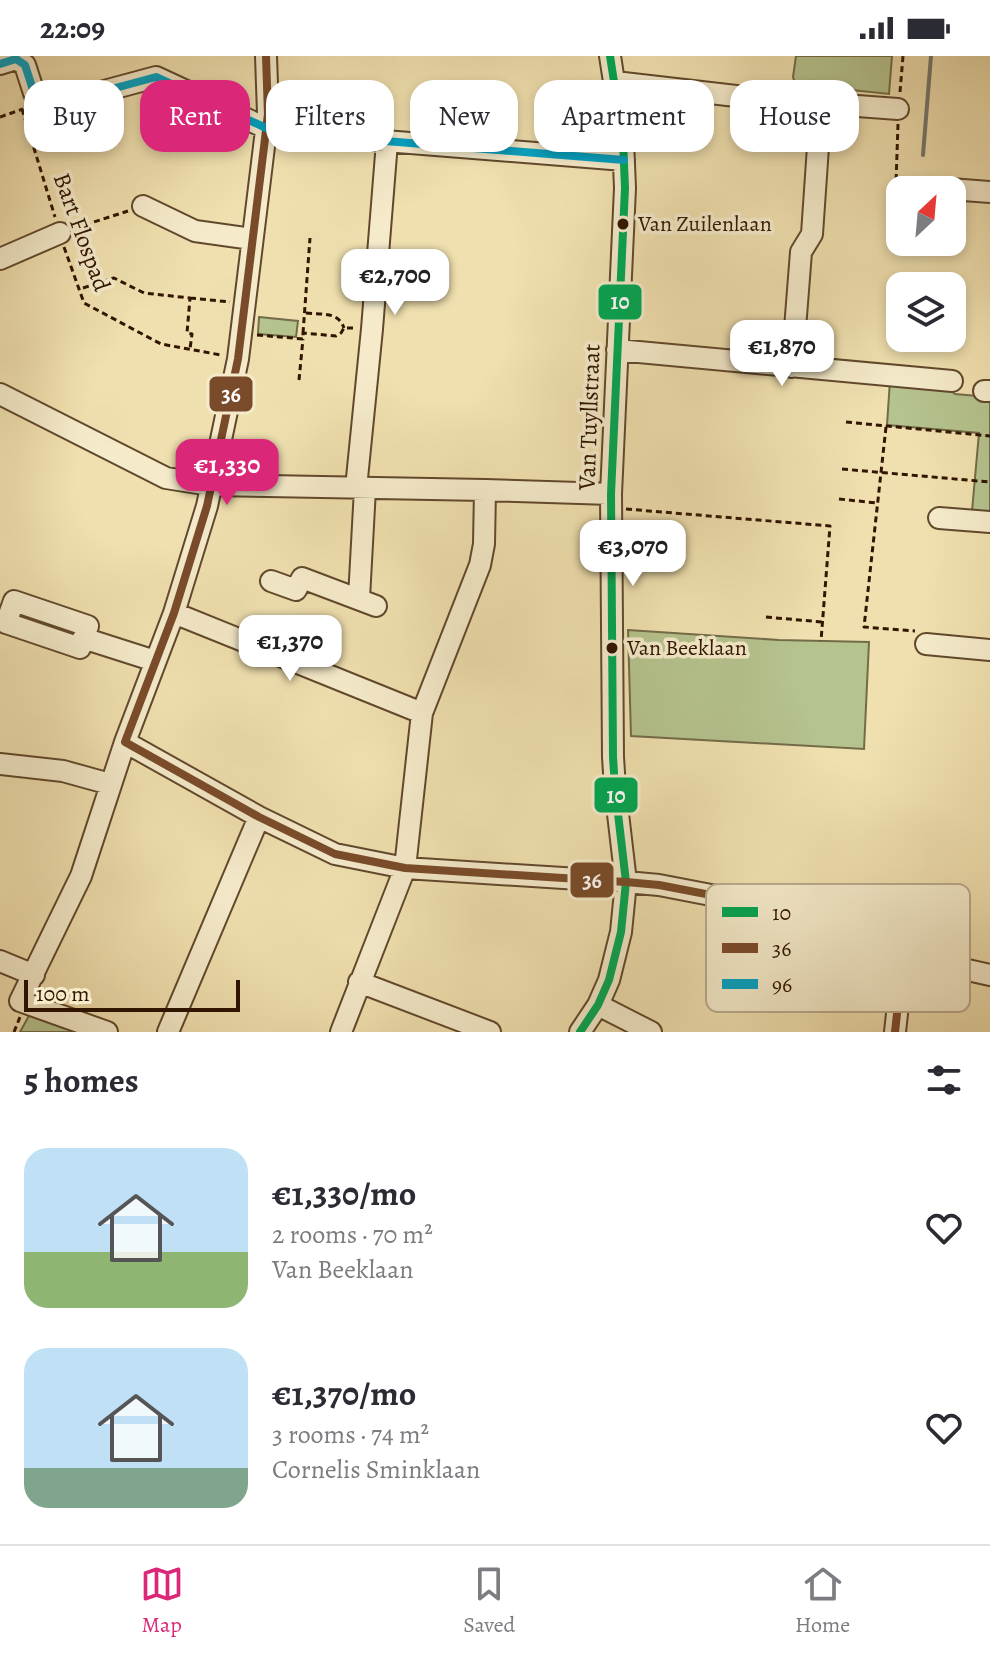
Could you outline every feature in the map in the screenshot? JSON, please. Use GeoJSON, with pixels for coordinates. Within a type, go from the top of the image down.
{"type":"FeatureCollection","features":[{"type":"Feature","properties":{"kind":"street"},"geometry":{"type":"LineString","coordinates":[[266,56],[267,80]]}},
{"type":"Feature","properties":{"kind":"street","name":"Van Tuyllstraat"},"geometry":{"type":"LineString","coordinates":[[610,56],[615,80]]}},
{"type":"Feature","properties":{"kind":"street"},"geometry":{"type":"LineString","coordinates":[[0,64],[16,59],[25,65],[34,93],[56,104],[156,77],[266,128],[238,359],[207,506],[174,613],[110,784],[81,876],[20,1001],[107,1032]]}},
{"type":"Feature","properties":{"kind":"street"},"geometry":{"type":"LineString","coordinates":[[859,106],[898,109]]}},
{"type":"Feature","properties":{"kind":"street"},"geometry":{"type":"LineString","coordinates":[[394,143],[624,160]]}},
{"type":"Feature","properties":{"kind":"street"},"geometry":{"type":"LineString","coordinates":[[271,581],[296,590],[302,578],[368,602],[360,488],[386,152]]}},
{"type":"Feature","properties":{"kind":"street","name":"Van Tuyllstraat"},"geometry":{"type":"LineString","coordinates":[[580,1032],[598,1005],[616,956],[626,882],[614,773],[611,644],[611,500],[625,204],[623,152]]}},
{"type":"Feature","properties":{"kind":"street"},"geometry":{"type":"LineString","coordinates":[[792,367],[801,252],[812,234],[818,152]]}},
{"type":"Feature","properties":{"kind":"street"},"geometry":{"type":"LineString","coordinates":[[966,190],[990,192]]}},
{"type":"Feature","properties":{"kind":"street"},"geometry":{"type":"LineString","coordinates":[[143,206],[195,231],[252,239]]}},
{"type":"Feature","properties":{"kind":"street"},"geometry":{"type":"LineString","coordinates":[[0,259],[60,233]]}},
{"type":"Feature","properties":{"kind":"street"},"geometry":{"type":"LineString","coordinates":[[617,350],[952,381]]}},
{"type":"Feature","properties":{"kind":"street"},"geometry":{"type":"LineString","coordinates":[[0,394],[166,478],[210,485],[485,490],[611,500]]}},
{"type":"Feature","properties":{"kind":"street"},"geometry":{"type":"LineString","coordinates":[[341,1032],[405,868],[422,713],[480,565],[484,544],[485,490]]}},
{"type":"Feature","properties":{"kind":"street"},"geometry":{"type":"LineString","coordinates":[[939,518],[990,522]]}},
{"type":"Feature","properties":{"kind":"street"},"geometry":{"type":"LineString","coordinates":[[174,613],[422,713]]}},
{"type":"Feature","properties":{"kind":"street"},"geometry":{"type":"LineString","coordinates":[[83,638],[155,661]]}},
{"type":"Feature","properties":{"kind":"street"},"geometry":{"type":"LineString","coordinates":[[926,644],[990,650]]}},
{"type":"Feature","properties":{"kind":"street"},"geometry":{"type":"LineString","coordinates":[[125,742],[259,817],[335,854],[405,868],[626,882],[706,894]]}},
{"type":"Feature","properties":{"kind":"street"},"geometry":{"type":"LineString","coordinates":[[0,764],[63,771],[110,784]]}},
{"type":"Feature","properties":{"kind":"street"},"geometry":{"type":"LineString","coordinates":[[168,1032],[259,817]]}},
{"type":"Feature","properties":{"kind":"street"},"geometry":{"type":"LineString","coordinates":[[0,961],[34,975]]}},
{"type":"Feature","properties":{"kind":"street"},"geometry":{"type":"LineString","coordinates":[[970,970],[990,975]]}},
{"type":"Feature","properties":{"kind":"street"},"geometry":{"type":"LineString","coordinates":[[359,982],[490,1032]]}},
{"type":"Feature","properties":{"kind":"street"},"geometry":{"type":"LineString","coordinates":[[598,1005],[651,1032]]}},
{"type":"Feature","properties":{"kind":"street"},"geometry":{"type":"LineString","coordinates":[[895,1032],[897,1012]]}},
{"type":"Feature","properties":{"kind":"path"},"geometry":{"type":"LineString","coordinates":[[896,176],[903,56]]}},
{"type":"Feature","properties":{"kind":"path","name":"Bart Flospad"},"geometry":{"type":"LineString","coordinates":[[22,109],[84,303],[161,344],[238,359]]}},
{"type":"Feature","properties":{"kind":"path"},"geometry":{"type":"LineString","coordinates":[[60,233],[143,206]]}},
{"type":"Feature","properties":{"kind":"path"},"geometry":{"type":"LineString","coordinates":[[299,380],[310,238]]}},
{"type":"Feature","properties":{"kind":"path"},"geometry":{"type":"LineString","coordinates":[[83,288],[114,278],[144,293],[244,304]]}},
{"type":"Feature","properties":{"kind":"path"},"geometry":{"type":"LineString","coordinates":[[190,298],[187,333],[192,334],[190,349]]}},
{"type":"Feature","properties":{"kind":"path"},"geometry":{"type":"LineString","coordinates":[[304,313],[336,316],[344,328]]}},
{"type":"Feature","properties":{"kind":"path"},"geometry":{"type":"LineString","coordinates":[[303,333],[336,336],[344,328],[372,329]]}},
{"type":"Feature","properties":{"kind":"path"},"geometry":{"type":"LineString","coordinates":[[241,334],[303,339]]}},
{"type":"Feature","properties":{"kind":"path"},"geometry":{"type":"LineString","coordinates":[[846,422],[990,436]]}},
{"type":"Feature","properties":{"kind":"path"},"geometry":{"type":"LineString","coordinates":[[886,427],[864,627],[920,631],[922,644],[926,644]]}},
{"type":"Feature","properties":{"kind":"path"},"geometry":{"type":"LineString","coordinates":[[842,469],[990,482]]}},
{"type":"Feature","properties":{"kind":"path"},"geometry":{"type":"LineString","coordinates":[[839,499],[877,503]]}},
{"type":"Feature","properties":{"kind":"path"},"geometry":{"type":"LineString","coordinates":[[611,500],[830,526],[821,641]]}},
{"type":"Feature","properties":{"kind":"path"},"geometry":{"type":"LineString","coordinates":[[766,617],[822,622]]}},
{"type":"Feature","properties":{"kind":"green space"},"geometry":{"type":"Polygon","coordinates":[[[796,56],[892,56],[889,94],[859,91],[859,80],[794,80],[796,56]]]}},
{"type":"Feature","properties":{"kind":"green space"},"geometry":{"type":"Polygon","coordinates":[[[259,317],[298,321],[296,337],[258,334],[259,317]]]}},
{"type":"Feature","properties":{"kind":"green space"},"geometry":{"type":"Polygon","coordinates":[[[890,380],[942,383],[955,394],[990,397],[990,512],[972,511],[979,433],[887,425],[890,380]]]}},
{"type":"Feature","properties":{"kind":"green space"},"geometry":{"type":"Polygon","coordinates":[[[628,630],[779,640],[869,642],[864,749],[631,736],[628,630]]]}},
{"type":"Feature","properties":{"kind":"green space"},"geometry":{"type":"Polygon","coordinates":[[[31,1012],[90,1032],[20,1032],[31,1012]]]}},
{"type":"Feature","properties":{"kind":"waterway"},"geometry":{"type":"LineString","coordinates":[[923,155],[931,56]]}},
{"type":"Feature","properties":{"kind":"transit line","name":"36"},"geometry":{"type":"LineString","coordinates":[[266,56],[268,114],[238,359],[207,506],[174,613],[125,742],[259,817],[335,854],[405,868],[626,882],[706,894]]}},
{"type":"Feature","properties":{"kind":"transit line","name":"10"},"geometry":{"type":"LineString","coordinates":[[580,1032],[598,1005],[609,980],[621,932],[626,882],[613,757],[611,494],[625,188],[623,140],[610,56]]}},
{"type":"Feature","properties":{"kind":"transit line","name":"96"},"geometry":{"type":"LineString","coordinates":[[0,64],[16,59],[25,65],[34,93],[56,104],[156,77],[266,128],[285,133],[624,160]]}},
{"type":"Feature","properties":{"kind":"transit line","name":"36"},"geometry":{"type":"LineString","coordinates":[[895,1032],[897,1012]]}},
{"type":"Feature","properties":{"kind":"place","name":"Van Zuilenlaan"},"geometry":{"type":"Point","coordinates":[623,224]}},
{"type":"Feature","properties":{"kind":"place","name":"Van Beeklaan"},"geometry":{"type":"Point","coordinates":[612,648]}}]}
